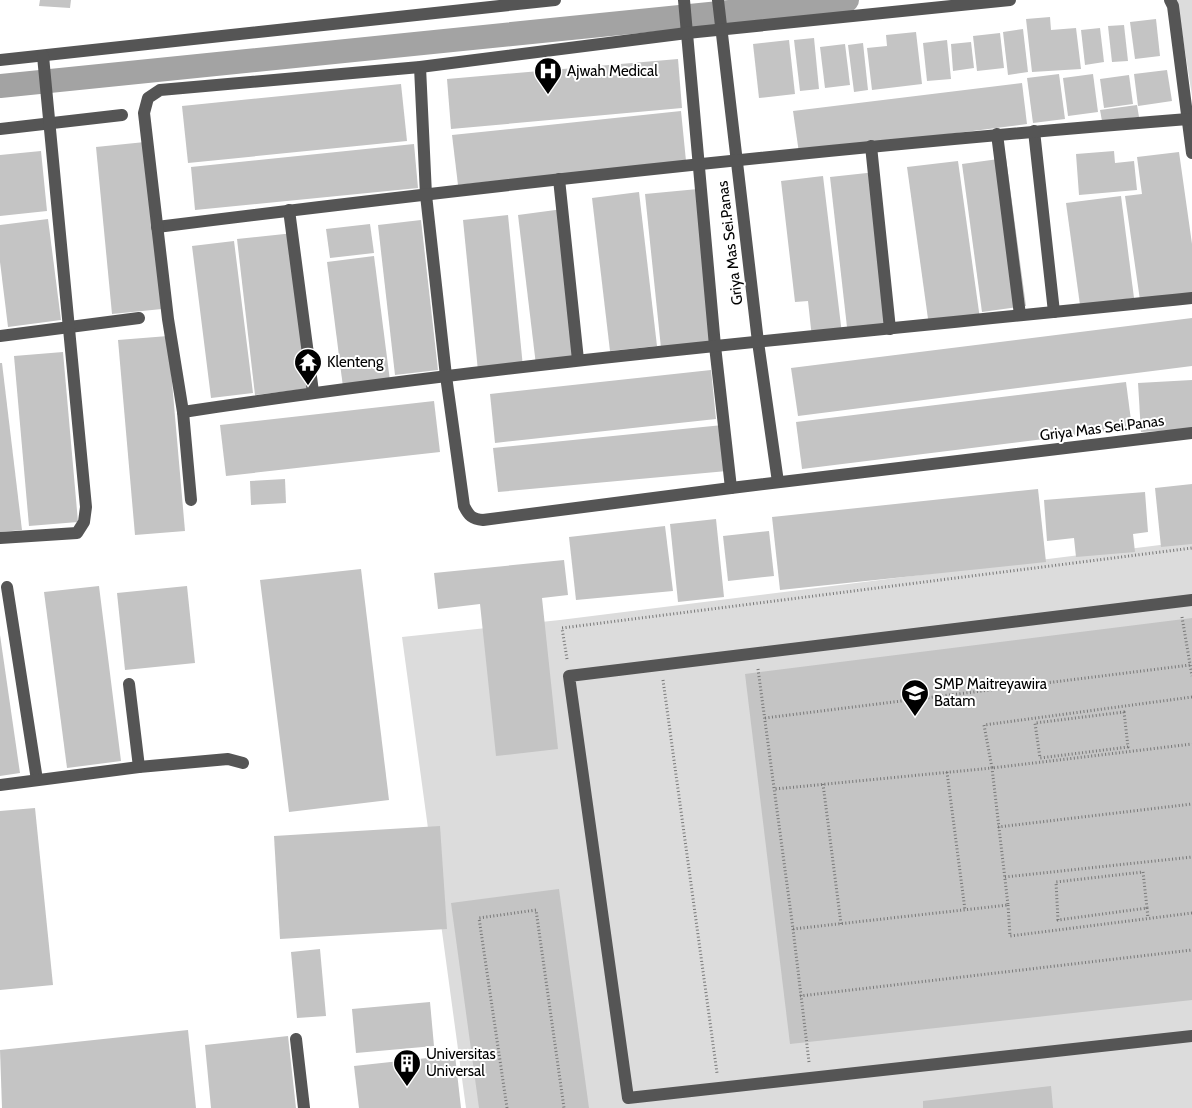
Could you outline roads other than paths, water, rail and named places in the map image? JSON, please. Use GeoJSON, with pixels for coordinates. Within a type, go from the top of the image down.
{"type":"FeatureCollection","features":[{"type":"Feature","properties":{"kind":"street"},"geometry":{"type":"LineString","coordinates":[[0,60],[44,61],[433,6],[555,0]]}},
{"type":"Feature","properties":{"kind":"street"},"geometry":{"type":"LineString","coordinates":[[191,500],[183,412],[168,319],[144,113],[148,98],[160,90],[420,67],[687,29],[1010,0]]}},
{"type":"Feature","properties":{"kind":"street"},"geometry":{"type":"LineString","coordinates":[[1170,0],[1192,153]]}},
{"type":"Feature","properties":{"kind":"street","name":"Griya Mas Sei.Panas"},"geometry":{"type":"LineString","coordinates":[[718,1],[758,342],[778,482]]}},
{"type":"Feature","properties":{"kind":"street"},"geometry":{"type":"LineString","coordinates":[[684,2],[715,346],[731,488]]}},
{"type":"Feature","properties":{"kind":"street"},"geometry":{"type":"LineString","coordinates":[[0,538],[77,533],[84,522],[86,507],[70,327],[48,122],[44,61]]}},
{"type":"Feature","properties":{"kind":"street"},"geometry":{"type":"LineString","coordinates":[[420,67],[426,195],[446,376]]}},
{"type":"Feature","properties":{"kind":"street"},"geometry":{"type":"LineString","coordinates":[[0,129],[122,115]]}},
{"type":"Feature","properties":{"kind":"street"},"geometry":{"type":"LineString","coordinates":[[157,227],[736,159],[997,134],[1188,119]]}},
{"type":"Feature","properties":{"kind":"street"},"geometry":{"type":"LineString","coordinates":[[1034,131],[1054,312]]}},
{"type":"Feature","properties":{"kind":"street"},"geometry":{"type":"LineString","coordinates":[[997,134],[1020,315]]}},
{"type":"Feature","properties":{"kind":"street"},"geometry":{"type":"LineString","coordinates":[[871,146],[890,329]]}},
{"type":"Feature","properties":{"kind":"street"},"geometry":{"type":"LineString","coordinates":[[559,179],[578,360]]}},
{"type":"Feature","properties":{"kind":"street"},"geometry":{"type":"LineString","coordinates":[[289,210],[313,392]]}},
{"type":"Feature","properties":{"kind":"street"},"geometry":{"type":"LineString","coordinates":[[183,412],[313,392],[578,360],[1192,298]]}},
{"type":"Feature","properties":{"kind":"street"},"geometry":{"type":"LineString","coordinates":[[0,336],[139,318]]}},
{"type":"Feature","properties":{"kind":"street","name":"Griya Mas Sei.Panas"},"geometry":{"type":"LineString","coordinates":[[446,376],[464,506],[468,515],[474,519],[483,520],[778,482],[1192,433]]}},
{"type":"Feature","properties":{"kind":"street"},"geometry":{"type":"LineString","coordinates":[[7,587],[37,780]]}},
{"type":"Feature","properties":{"kind":"street"},"geometry":{"type":"LineString","coordinates":[[1186,600],[570,676],[628,1098],[1192,1036]]}},
{"type":"Feature","properties":{"kind":"street"},"geometry":{"type":"LineString","coordinates":[[128,684],[140,768]]}},
{"type":"Feature","properties":{"kind":"street"},"geometry":{"type":"LineString","coordinates":[[0,785],[140,768],[228,760],[243,763]]}},
{"type":"Feature","properties":{"kind":"street"},"geometry":{"type":"LineString","coordinates":[[296,1039],[304,1108]]}},
{"type":"Feature","properties":{"kind":"waterway"},"geometry":{"type":"LineString","coordinates":[[0,86],[847,0]]}},
{"type":"Feature","properties":{"kind":"place","name":"Ajwah Medical"},"geometry":{"type":"Point","coordinates":[548,95]}},
{"type":"Feature","properties":{"kind":"place","name":"Klenteng"},"geometry":{"type":"Point","coordinates":[308,386]}},
{"type":"Feature","properties":{"kind":"place","name":"SMP Maitreyawira Batam"},"geometry":{"type":"Point","coordinates":[915,717]}},
{"type":"Feature","properties":{"kind":"place","name":"Universitas Universal"},"geometry":{"type":"Point","coordinates":[407,1087]}}]}
